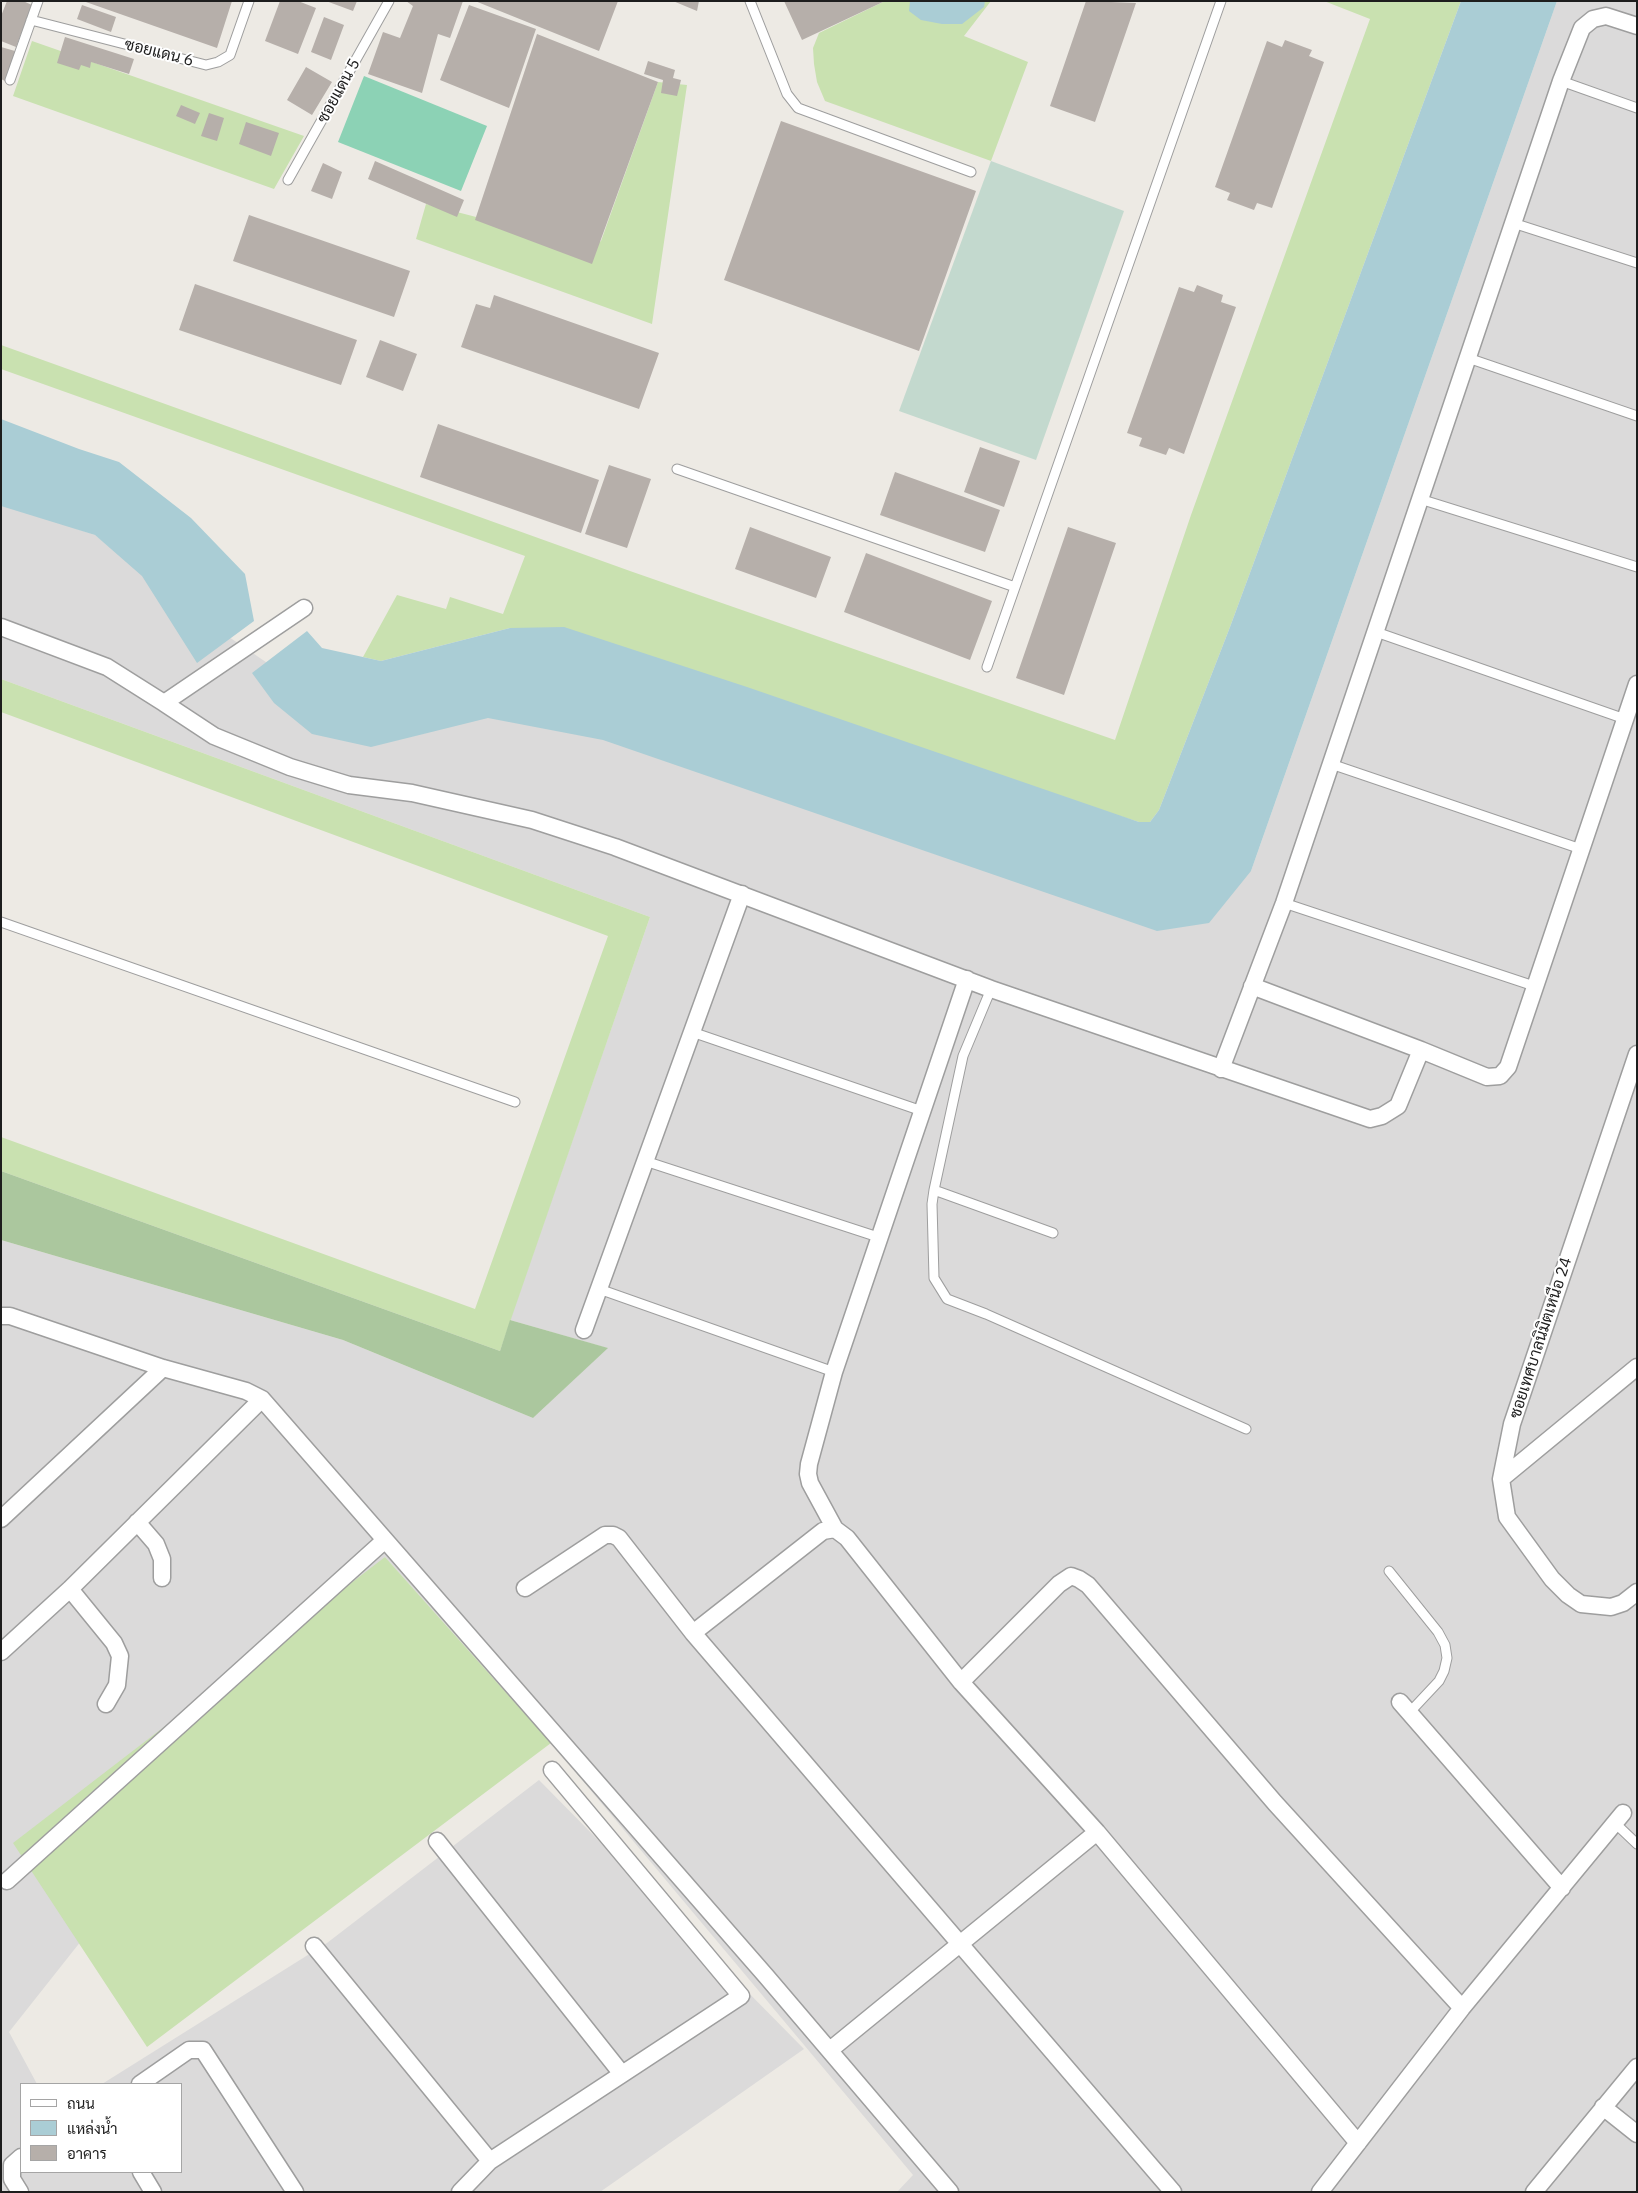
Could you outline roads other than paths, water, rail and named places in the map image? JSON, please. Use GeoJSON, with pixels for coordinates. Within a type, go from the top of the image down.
{"type":"FeatureCollection","features":[{"type":"Feature","properties":{"kind":"street"},"geometry":{"type":"LineString","coordinates":[[1221,1069],[1284,903],[1561,81],[1582,28],[1593,19],[1606,16],[1637,26]]}},
{"type":"Feature","properties":{"kind":"street"},"geometry":{"type":"LineString","coordinates":[[164,703],[304,608]]}},
{"type":"Feature","properties":{"kind":"street"},"geometry":{"type":"LineString","coordinates":[[1,627],[107,667],[214,736],[290,767],[349,785],[412,793],[532,820],[615,847],[991,989],[1370,1119],[1382,1116],[1398,1106],[1421,1050]]}},
{"type":"Feature","properties":{"kind":"street"},"geometry":{"type":"LineString","coordinates":[[1252,986],[1487,1077],[1500,1076],[1508,1067],[1637,684]]}},
{"type":"Feature","properties":{"kind":"street"},"geometry":{"type":"LineString","coordinates":[[584,1330],[742,894]]}},
{"type":"Feature","properties":{"kind":"street"},"geometry":{"type":"LineString","coordinates":[[967,979],[878,1237],[834,1372],[808,1474],[810,1483],[835,1529],[847,1538],[961,1682],[1097,1832],[1358,2143]]}},
{"type":"Feature","properties":{"kind":"street","name":"ซอยเทศบาลนิมิตเหนือ 24"},"geometry":{"type":"LineString","coordinates":[[1637,1054],[1634,1070],[1512,1424],[1501,1479],[1507,1517],[1552,1579],[1581,1604],[1610,1606],[1623,1602],[1637,1592]]}},
{"type":"Feature","properties":{"kind":"street"},"geometry":{"type":"LineString","coordinates":[[1,1316],[10,1316],[163,1368],[246,1391],[262,1400],[830,2050],[950,2192]]}},
{"type":"Feature","properties":{"kind":"street"},"geometry":{"type":"LineString","coordinates":[[1501,1479],[1637,1367]]}},
{"type":"Feature","properties":{"kind":"street"},"geometry":{"type":"LineString","coordinates":[[1,1519],[163,1368]]}},
{"type":"Feature","properties":{"kind":"street"},"geometry":{"type":"LineString","coordinates":[[1,1652],[70,1589],[262,1400]]}},
{"type":"Feature","properties":{"kind":"street"},"geometry":{"type":"LineString","coordinates":[[137,1522],[156,1544],[162,1558],[162,1578]]}},
{"type":"Feature","properties":{"kind":"street"},"geometry":{"type":"LineString","coordinates":[[693,1633],[823,1531],[835,1529]]}},
{"type":"Feature","properties":{"kind":"street"},"geometry":{"type":"LineString","coordinates":[[525,1588],[605,1535],[612,1534],[618,1538],[693,1633],[961,1942],[1173,2192]]}},
{"type":"Feature","properties":{"kind":"street"},"geometry":{"type":"LineString","coordinates":[[7,1881],[385,1540]]}},
{"type":"Feature","properties":{"kind":"street"},"geometry":{"type":"LineString","coordinates":[[961,1682],[1060,1584],[1071,1576],[1079,1579],[1088,1585],[1275,1803],[1462,2008]]}},
{"type":"Feature","properties":{"kind":"street"},"geometry":{"type":"LineString","coordinates":[[70,1589],[114,1643],[120,1656],[116,1685],[106,1704]]}},
{"type":"Feature","properties":{"kind":"street"},"geometry":{"type":"LineString","coordinates":[[1404,1707],[1562,1888]]}},
{"type":"Feature","properties":{"kind":"street"},"geometry":{"type":"LineString","coordinates":[[460,2192],[490,2161],[741,1996],[552,1770]]}},
{"type":"Feature","properties":{"kind":"street"},"geometry":{"type":"LineString","coordinates":[[1320,2192],[1462,2008],[1619,1818]]}},
{"type":"Feature","properties":{"kind":"street"},"geometry":{"type":"LineString","coordinates":[[830,2050],[1097,1832]]}},
{"type":"Feature","properties":{"kind":"street"},"geometry":{"type":"LineString","coordinates":[[437,1841],[622,2074]]}},
{"type":"Feature","properties":{"kind":"street"},"geometry":{"type":"LineString","coordinates":[[314,1946],[490,2161]]}},
{"type":"Feature","properties":{"kind":"street"},"geometry":{"type":"LineString","coordinates":[[141,2083],[189,2050],[203,2050],[295,2192]]}},
{"type":"Feature","properties":{"kind":"street"},"geometry":{"type":"LineString","coordinates":[[1534,2192],[1637,2067]]}},
{"type":"Feature","properties":{"kind":"street"},"geometry":{"type":"LineString","coordinates":[[1603,2107],[1637,2134]]}},
{"type":"Feature","properties":{"kind":"street"},"geometry":{"type":"LineString","coordinates":[[20,2158],[12,2165],[12,2180],[20,2192]]}},
{"type":"Feature","properties":{"kind":"street"},"geometry":{"type":"LineString","coordinates":[[142,2173],[153,2192]]}},
{"type":"Feature","properties":{"kind":"lane"},"geometry":{"type":"LineString","coordinates":[[10,80],[38,1]]}},
{"type":"Feature","properties":{"kind":"lane","name":"ซอยแดน 6"},"geometry":{"type":"LineString","coordinates":[[31,20],[206,65],[218,62],[230,55],[249,1]]}},
{"type":"Feature","properties":{"kind":"lane","name":"ซอยแดน 5"},"geometry":{"type":"LineString","coordinates":[[288,180],[389,1]]}},
{"type":"Feature","properties":{"kind":"lane"},"geometry":{"type":"LineString","coordinates":[[750,1],[787,94],[798,108],[971,172]]}},
{"type":"Feature","properties":{"kind":"lane"},"geometry":{"type":"LineString","coordinates":[[987,667],[1221,1]]}},
{"type":"Feature","properties":{"kind":"lane"},"geometry":{"type":"LineString","coordinates":[[1561,81],[1637,108]]}},
{"type":"Feature","properties":{"kind":"lane"},"geometry":{"type":"LineString","coordinates":[[1513,223],[1637,262]]}},
{"type":"Feature","properties":{"kind":"lane"},"geometry":{"type":"LineString","coordinates":[[1468,358],[1637,416]]}},
{"type":"Feature","properties":{"kind":"lane"},"geometry":{"type":"LineString","coordinates":[[677,469],[1015,587]]}},
{"type":"Feature","properties":{"kind":"lane"},"geometry":{"type":"LineString","coordinates":[[1420,499],[1637,567]]}},
{"type":"Feature","properties":{"kind":"lane"},"geometry":{"type":"LineString","coordinates":[[1376,632],[1625,719]]}},
{"type":"Feature","properties":{"kind":"lane"},"geometry":{"type":"LineString","coordinates":[[1331,764],[1581,849]]}},
{"type":"Feature","properties":{"kind":"lane"},"geometry":{"type":"LineString","coordinates":[[1284,903],[1534,986]]}},
{"type":"Feature","properties":{"kind":"lane"},"geometry":{"type":"LineString","coordinates":[[1,922],[515,1102]]}},
{"type":"Feature","properties":{"kind":"lane"},"geometry":{"type":"LineString","coordinates":[[991,989],[963,1056],[934,1190],[932,1204],[934,1278],[947,1299],[986,1314],[1246,1429]]}},
{"type":"Feature","properties":{"kind":"lane"},"geometry":{"type":"LineString","coordinates":[[692,1032],[922,1111]]}},
{"type":"Feature","properties":{"kind":"lane"},"geometry":{"type":"LineString","coordinates":[[645,1161],[878,1237]]}},
{"type":"Feature","properties":{"kind":"lane"},"geometry":{"type":"LineString","coordinates":[[934,1190],[1053,1233]]}},
{"type":"Feature","properties":{"kind":"lane"},"geometry":{"type":"LineString","coordinates":[[598,1289],[834,1372]]}},
{"type":"Feature","properties":{"kind":"lane"},"geometry":{"type":"LineString","coordinates":[[1389,1571],[1438,1632],[1447,1658],[1439,1681],[1404,1707]]}},
{"type":"Feature","properties":{"kind":"lane"},"geometry":{"type":"LineString","coordinates":[[1619,1818],[1637,1844]]}},
{"type":"Feature","properties":{"kind":"water"},"geometry":{"type":"Polygon","coordinates":[[[910,1],[985,1],[984,7],[962,24],[942,24],[921,20],[909,11],[910,1]]]}},
{"type":"Feature","properties":{"kind":"water"},"geometry":{"type":"Polygon","coordinates":[[[1461,1],[1557,1],[1251,871],[1209,923],[1157,931],[603,740],[488,718],[371,747],[312,734],[274,703],[252,673],[307,631],[322,648],[381,661],[510,628],[564,627],[747,687],[1139,822],[1150,822],[1159,810],[1230,627],[1461,1]]]}},
{"type":"Feature","properties":{"kind":"water"},"geometry":{"type":"Polygon","coordinates":[[[1,419],[119,462],[191,518],[245,574],[254,621],[197,663],[142,576],[95,535],[1,506],[1,419]]]}}]}
